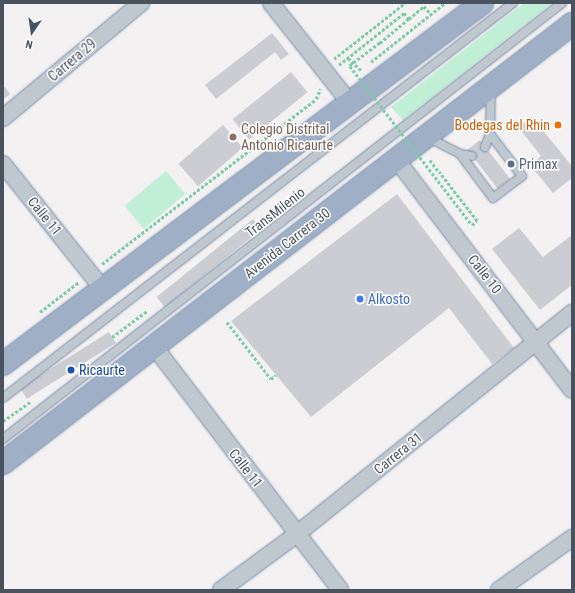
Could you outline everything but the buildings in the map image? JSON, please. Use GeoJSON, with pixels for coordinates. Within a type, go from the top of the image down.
{"type":"FeatureCollection","features":[{"type":"Feature","properties":{"kind":"highway"},"geometry":{"type":"LineString","coordinates":[[3,364],[96,280],[350,103],[482,3]]}},
{"type":"Feature","properties":{"kind":"highway","name":"Avenida Carrera 30"},"geometry":{"type":"LineString","coordinates":[[3,463],[153,345],[491,88],[572,24]]}},
{"type":"Feature","properties":{"kind":"street","name":"Carrera 29"},"geometry":{"type":"LineString","coordinates":[[3,118],[141,3]]}},
{"type":"Feature","properties":{"kind":"street"},"geometry":{"type":"LineString","coordinates":[[271,3],[350,103]]}},
{"type":"Feature","properties":{"kind":"street","name":"Calle 10"},"geometry":{"type":"LineString","coordinates":[[396,159],[538,341],[572,390]]}},
{"type":"Feature","properties":{"kind":"street","name":"Calle 11"},"geometry":{"type":"LineString","coordinates":[[3,164],[96,280]]}},
{"type":"Feature","properties":{"kind":"street","name":"Carrera 31"},"geometry":{"type":"LineString","coordinates":[[221,590],[298,534],[572,313]]}},
{"type":"Feature","properties":{"kind":"street","name":"Calle 11"},"geometry":{"type":"LineString","coordinates":[[153,345],[340,590]]}},
{"type":"Feature","properties":{"kind":"street"},"geometry":{"type":"LineString","coordinates":[[499,590],[572,538]]}},
{"type":"Feature","properties":{"kind":"lane","name":"TransMilenio"},"geometry":{"type":"LineString","coordinates":[[3,398],[513,3]]}},
{"type":"Feature","properties":{"kind":"lane","name":"TransMilenio"},"geometry":{"type":"LineString","coordinates":[[3,439],[562,3]]}},
{"type":"Feature","properties":{"kind":"lane"},"geometry":{"type":"LineString","coordinates":[[485,146],[490,134],[491,88]]}},
{"type":"Feature","properties":{"kind":"lane"},"geometry":{"type":"LineString","coordinates":[[460,154],[493,198],[522,176],[490,134]]}},
{"type":"Feature","properties":{"kind":"lane"},"geometry":{"type":"LineString","coordinates":[[426,137],[460,154],[472,156]]}},
{"type":"Feature","properties":{"kind":"path"},"geometry":{"type":"LineString","coordinates":[[34,316],[96,280],[316,99],[336,55],[405,3]]}},
{"type":"Feature","properties":{"kind":"path"},"geometry":{"type":"LineString","coordinates":[[409,19],[404,13],[350,57],[359,71],[445,3]]}},
{"type":"Feature","properties":{"kind":"path"},"geometry":{"type":"LineString","coordinates":[[430,160],[477,221],[472,225],[350,66],[424,6],[431,14]]}},
{"type":"Feature","properties":{"kind":"path"},"geometry":{"type":"LineString","coordinates":[[257,224],[268,216]]}},
{"type":"Feature","properties":{"kind":"path"},"geometry":{"type":"LineString","coordinates":[[112,337],[154,305]]}},
{"type":"Feature","properties":{"kind":"path"},"geometry":{"type":"LineString","coordinates":[[227,322],[271,379],[276,375]]}},
{"type":"Feature","properties":{"kind":"path"},"geometry":{"type":"LineString","coordinates":[[3,421],[30,402]]}},
{"type":"Feature","properties":{"kind":"green space"},"geometry":{"type":"Polygon","coordinates":[[[524,3],[552,3],[403,120],[391,107],[524,3]]]}},
{"type":"Feature","properties":{"kind":"green space"},"geometry":{"type":"Polygon","coordinates":[[[166,171],[185,194],[144,229],[125,206],[166,171]]]}},
{"type":"Feature","properties":{"kind":"place","name":"Bodegas del Rhin"},"geometry":{"type":"Point","coordinates":[558,125]}},
{"type":"Feature","properties":{"kind":"place","name":"Colegio Distrital Antonio Ricaurte"},"geometry":{"type":"Point","coordinates":[233,137]}},
{"type":"Feature","properties":{"kind":"place","name":"Primax"},"geometry":{"type":"Point","coordinates":[511,164]}},
{"type":"Feature","properties":{"kind":"place","name":"Alkosto"},"geometry":{"type":"Point","coordinates":[360,299]}},
{"type":"Feature","properties":{"kind":"place","name":"Ricaurte"},"geometry":{"type":"Point","coordinates":[71,370]}}]}
